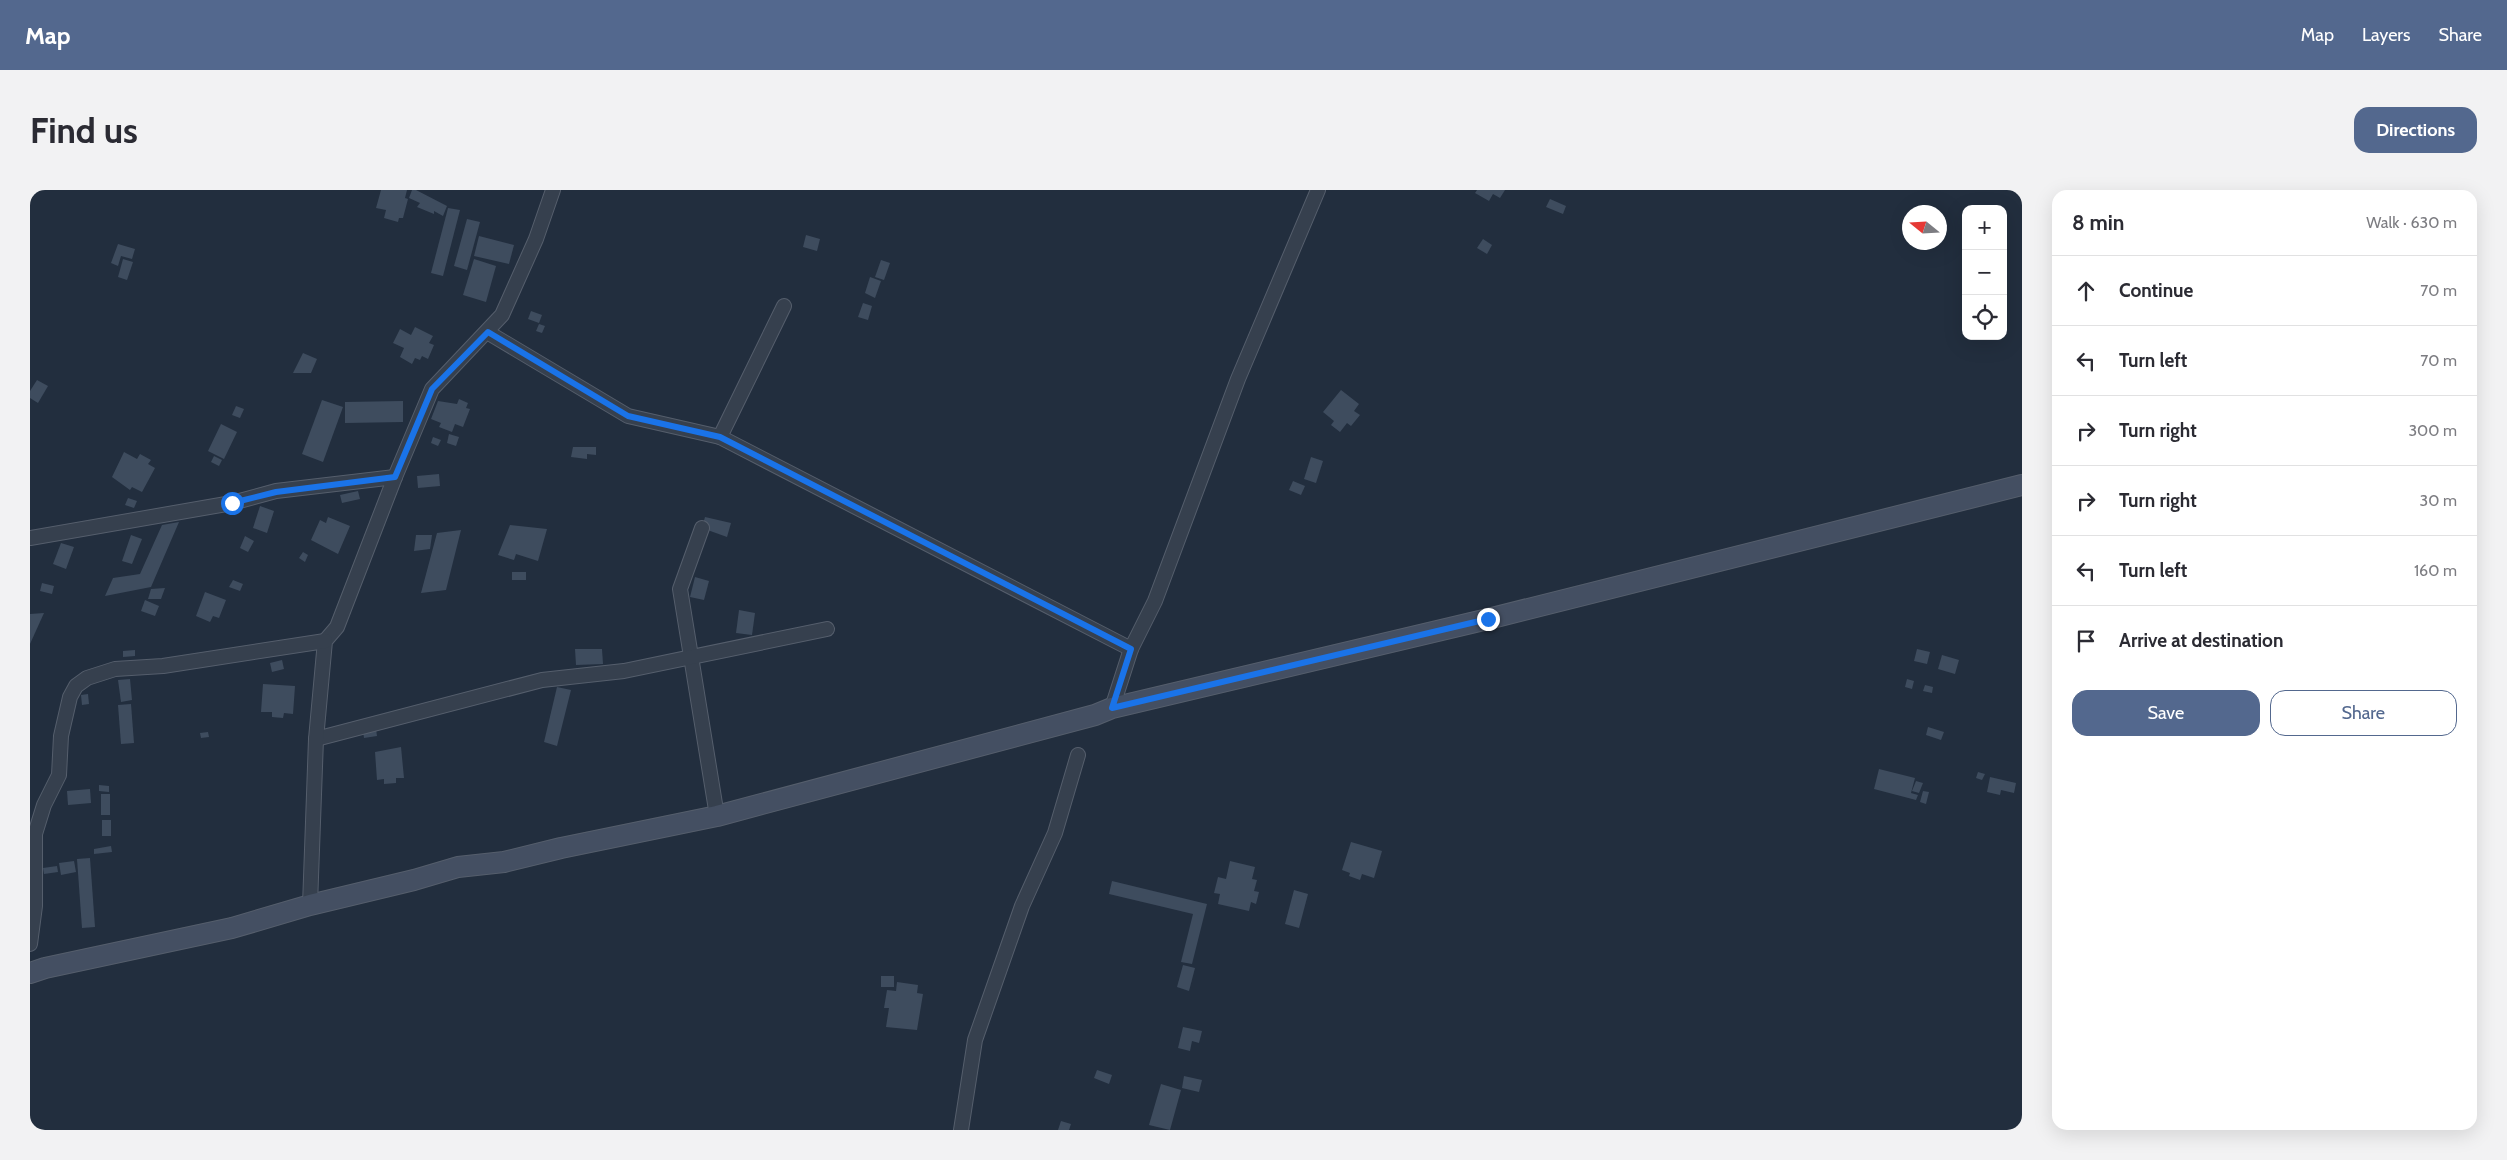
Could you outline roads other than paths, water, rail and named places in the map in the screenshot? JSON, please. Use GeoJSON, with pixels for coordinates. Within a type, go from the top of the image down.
{"type":"FeatureCollection","features":[{"type":"Feature","properties":{"kind":"main road"},"geometry":{"type":"LineString","coordinates":[[30,973],[45,968],[232,928],[310,905],[414,880],[458,867],[504,862],[561,848],[717,816],[1095,715],[1112,708],[1488,619],[2022,485]]}},
{"type":"Feature","properties":{"kind":"street"},"geometry":{"type":"LineString","coordinates":[[310,905],[316,739],[325,641],[337,627],[395,477],[432,389],[488,332],[502,315],[536,239],[554,190]]}},
{"type":"Feature","properties":{"kind":"street"},"geometry":{"type":"LineString","coordinates":[[1112,708],[1131,649],[1156,601],[1238,380],[1318,190]]}},
{"type":"Feature","properties":{"kind":"street"},"geometry":{"type":"LineString","coordinates":[[720,437],[784,306]]}},
{"type":"Feature","properties":{"kind":"street"},"geometry":{"type":"LineString","coordinates":[[488,332],[628,416],[720,437],[1131,649]]}},
{"type":"Feature","properties":{"kind":"street"},"geometry":{"type":"LineString","coordinates":[[30,538],[232,503],[276,492],[395,477]]}},
{"type":"Feature","properties":{"kind":"street"},"geometry":{"type":"LineString","coordinates":[[702,528],[680,589],[717,816]]}},
{"type":"Feature","properties":{"kind":"street"},"geometry":{"type":"LineString","coordinates":[[316,739],[542,680],[624,671],[691,659],[827,629]]}},
{"type":"Feature","properties":{"kind":"street"},"geometry":{"type":"LineString","coordinates":[[30,944],[35,906],[35,834],[44,805],[58,774],[61,736],[70,697],[76,686],[87,678],[115,669],[163,666],[325,641]]}},
{"type":"Feature","properties":{"kind":"street"},"geometry":{"type":"LineString","coordinates":[[960,1130],[975,1040],[1022,906],[1055,833],[1078,755]]}}]}
